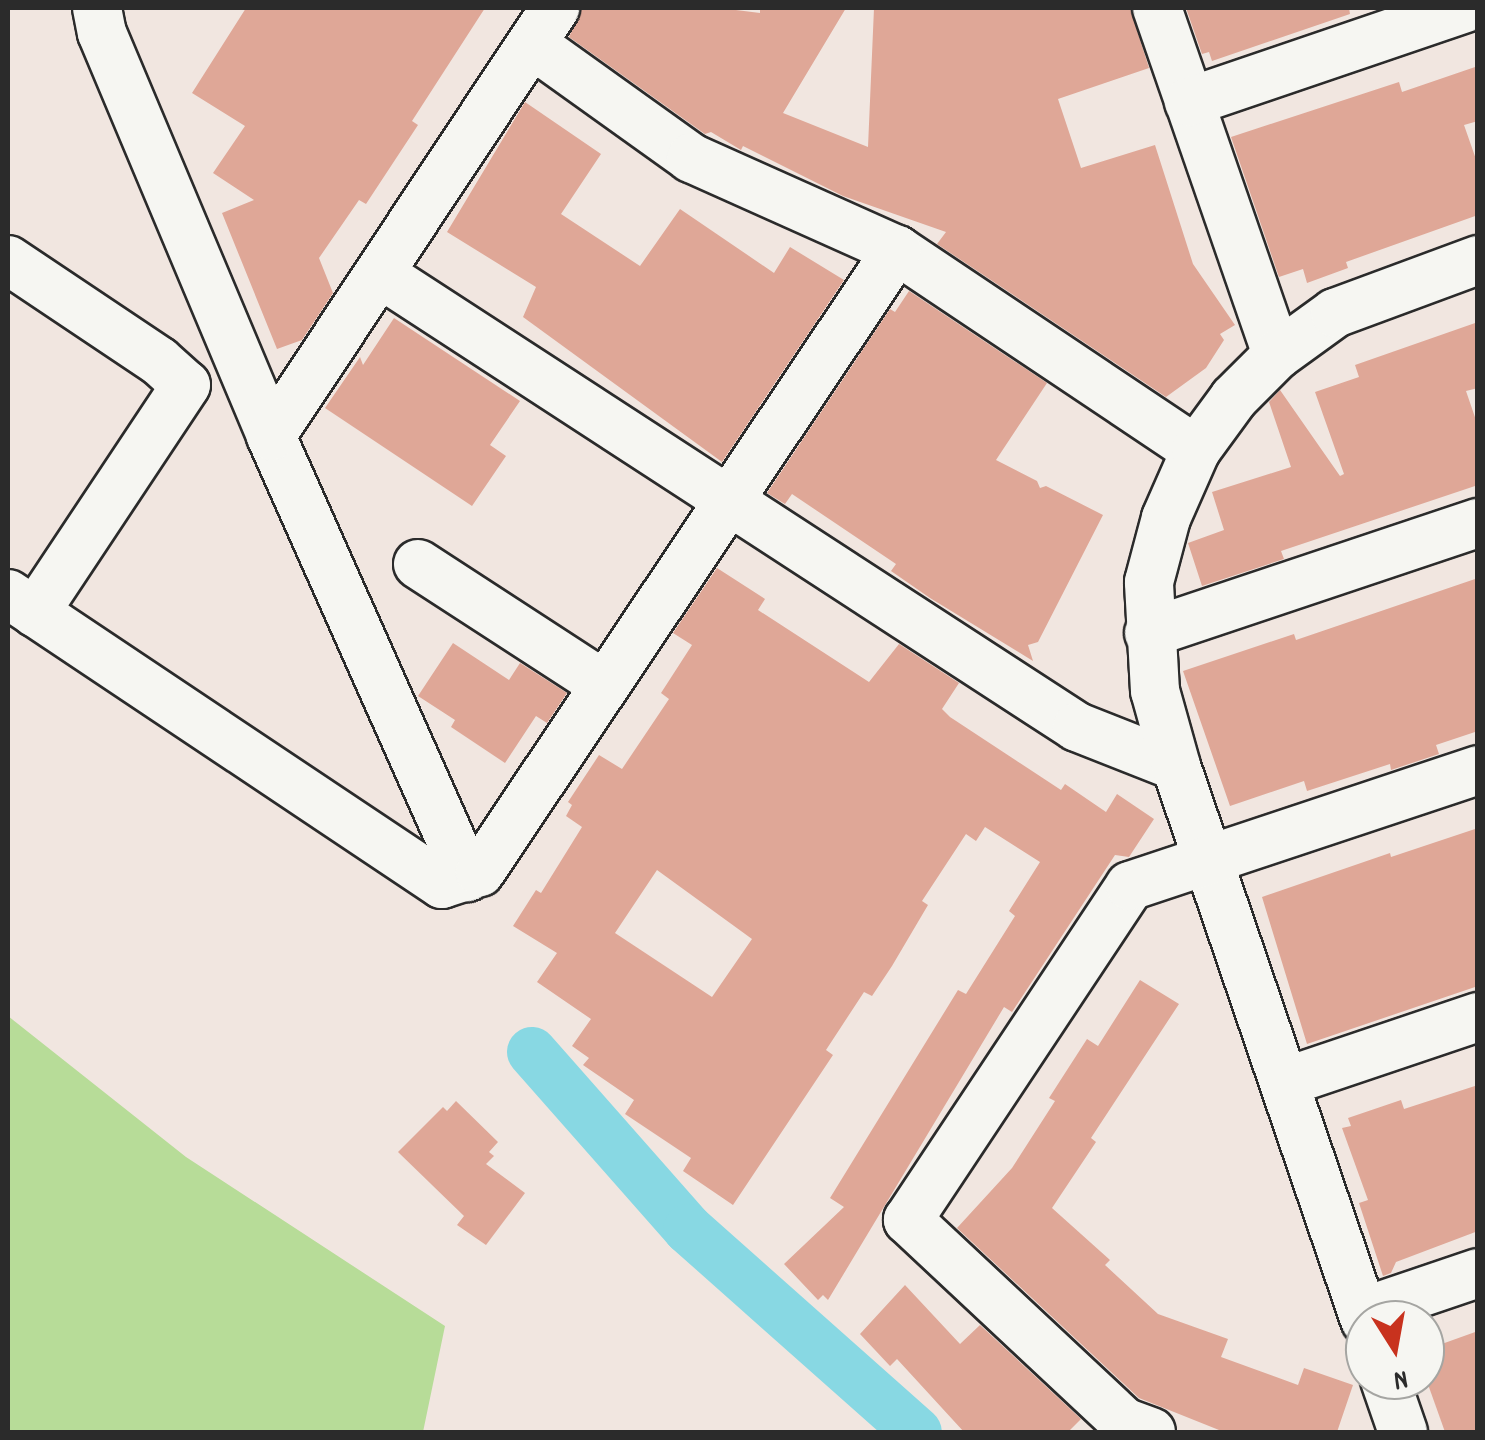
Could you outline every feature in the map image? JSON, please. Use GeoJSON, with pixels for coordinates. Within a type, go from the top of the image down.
{"type":"FeatureCollection","features":[{"type":"Feature","properties":{"kind":"street"},"geometry":{"type":"LineString","coordinates":[[97,8],[102,32],[271,436],[467,876]]}},
{"type":"Feature","properties":{"kind":"street"},"geometry":{"type":"LineString","coordinates":[[1156,8],[1276,355]]}},
{"type":"Feature","properties":{"kind":"street"},"geometry":{"type":"LineString","coordinates":[[1189,102],[1465,8]]}},
{"type":"Feature","properties":{"kind":"street"},"geometry":{"type":"LineString","coordinates":[[271,436],[382,275],[544,26],[691,158],[897,250],[1196,450]]}},
{"type":"Feature","properties":{"kind":"street"},"geometry":{"type":"LineString","coordinates":[[242,367],[186,384],[21,603],[442,884],[480,872],[897,250]]}},
{"type":"Feature","properties":{"kind":"street"},"geometry":{"type":"LineString","coordinates":[[8,260],[186,384]]}},
{"type":"Feature","properties":{"kind":"street"},"geometry":{"type":"LineString","coordinates":[[1359,1300],[1176,766],[1155,692],[1149,582],[1166,518],[1196,450],[1234,398],[1276,355],[1335,313],[1478,260]]}},
{"type":"Feature","properties":{"kind":"street"},"geometry":{"type":"LineString","coordinates":[[382,275],[1077,727],[1176,766]]}},
{"type":"Feature","properties":{"kind":"street"},"geometry":{"type":"LineString","coordinates":[[1149,634],[1478,522]]}},
{"type":"Feature","properties":{"kind":"street"},"geometry":{"type":"LineString","coordinates":[[418,564],[604,685]]}},
{"type":"Feature","properties":{"kind":"street"},"geometry":{"type":"LineString","coordinates":[[1151,1432],[1124,1422],[908,1220],[1130,886],[1478,770]]}},
{"type":"Feature","properties":{"kind":"street"},"geometry":{"type":"LineString","coordinates":[[1285,1082],[1478,1017]]}},
{"type":"Feature","properties":{"kind":"street"},"geometry":{"type":"LineString","coordinates":[[1406,1300],[1478,1273]]}},
{"type":"Feature","properties":{"kind":"street"},"geometry":{"type":"LineString","coordinates":[[1392,1400],[1403,1432]]}},
{"type":"Feature","properties":{"kind":"green space"},"geometry":{"type":"Polygon","coordinates":[[[8,1016],[186,1157],[445,1326],[423,1432],[8,1432],[8,1016]]]}},
{"type":"Feature","properties":{"kind":"building"},"geometry":{"type":"Polygon","coordinates":[[[246,8],[485,8],[412,121],[418,125],[366,204],[359,200],[319,258],[333,293],[302,340],[277,349],[222,213],[254,200],[213,173],[245,126],[192,93],[246,8]]]}},
{"type":"Feature","properties":{"kind":"building"},"geometry":{"type":"Polygon","coordinates":[[[582,8],[720,8],[760,13],[760,8],[846,8],[783,113],[868,147],[874,8],[1130,8],[1149,68],[1058,99],[1081,168],[1155,145],[1193,264],[1235,325],[1220,334],[1224,340],[1206,368],[1166,397],[937,244],[946,232],[843,196],[743,146],[741,150],[711,132],[705,134],[569,37],[582,8]]]}},
{"type":"Feature","properties":{"kind":"building"},"geometry":{"type":"Polygon","coordinates":[[[1186,8],[1349,8],[1350,14],[1212,61],[1209,52],[1202,54],[1186,8]]]}},
{"type":"Feature","properties":{"kind":"building"},"geometry":{"type":"Polygon","coordinates":[[[1478,66],[1478,121],[1464,125],[1478,165],[1478,215],[1346,262],[1348,268],[1307,283],[1303,269],[1279,277],[1231,137],[1399,82],[1402,92],[1478,66]]]}},
{"type":"Feature","properties":{"kind":"building"},"geometry":{"type":"Polygon","coordinates":[[[525,102],[601,154],[561,214],[640,266],[680,209],[774,273],[790,247],[844,280],[722,462],[523,317],[536,287],[447,232],[525,102]]]}},
{"type":"Feature","properties":{"kind":"building"},"geometry":{"type":"Polygon","coordinates":[[[909,291],[1047,383],[996,460],[1037,481],[1040,488],[1046,486],[1103,515],[1038,642],[1028,645],[1033,661],[891,571],[896,564],[792,494],[785,504],[767,493],[890,309],[895,312],[909,291]]]}},
{"type":"Feature","properties":{"kind":"building"},"geometry":{"type":"Polygon","coordinates":[[[394,318],[520,401],[490,445],[506,456],[472,506],[325,408],[360,357],[363,365],[394,318]]]}},
{"type":"Feature","properties":{"kind":"building"},"geometry":{"type":"Polygon","coordinates":[[[1478,322],[1478,388],[1466,391],[1478,426],[1478,485],[1281,551],[1284,559],[1202,586],[1188,543],[1224,530],[1212,492],[1291,467],[1269,402],[1280,390],[1340,476],[1344,474],[1315,392],[1359,377],[1355,365],[1478,322]]]}},
{"type":"Feature","properties":{"kind":"building"},"geometry":{"type":"Polygon","coordinates":[[[717,568],[765,599],[758,610],[869,682],[899,644],[959,683],[942,709],[950,717],[1061,790],[1065,784],[1106,812],[1117,794],[1154,819],[1129,857],[1115,855],[1012,1012],[1004,1007],[828,1300],[823,1295],[818,1300],[784,1264],[844,1207],[830,1198],[958,990],[966,994],[1015,916],[1009,911],[1040,862],[985,827],[976,841],[966,834],[922,901],[928,905],[892,966],[872,996],[864,992],[826,1050],[833,1055],[733,1205],[683,1171],[691,1158],[625,1114],[634,1100],[583,1065],[589,1058],[572,1046],[591,1019],[537,982],[557,953],[513,926],[536,890],[541,893],[582,827],[566,816],[572,805],[568,802],[599,755],[622,769],[669,699],[661,693],[692,645],[673,633],[717,568]],[[657,870],[615,933],[712,997],[752,939],[657,870]]]}},
{"type":"Feature","properties":{"kind":"building"},"geometry":{"type":"Polygon","coordinates":[[[1478,578],[1478,731],[1436,745],[1439,754],[1391,770],[1390,764],[1307,791],[1304,781],[1230,806],[1183,671],[1294,634],[1296,640],[1478,578]]]}},
{"type":"Feature","properties":{"kind":"building"},"geometry":{"type":"Polygon","coordinates":[[[453,643],[509,680],[520,663],[567,693],[547,723],[536,716],[505,763],[451,727],[455,720],[418,696],[453,643]]]}},
{"type":"Feature","properties":{"kind":"building"},"geometry":{"type":"Polygon","coordinates":[[[1478,828],[1478,986],[1307,1044],[1262,897],[1478,828]]]}},
{"type":"Feature","properties":{"kind":"building"},"geometry":{"type":"Polygon","coordinates":[[[1140,980],[1179,1004],[1091,1138],[1096,1142],[1052,1208],[1110,1260],[1105,1265],[1158,1314],[1228,1339],[1221,1357],[1298,1385],[1304,1368],[1345,1382],[1348,1400],[1337,1432],[1224,1432],[1139,1398],[957,1228],[1012,1168],[1055,1101],[1049,1098],[1087,1039],[1098,1046],[1140,980]]]}},
{"type":"Feature","properties":{"kind":"building"},"geometry":{"type":"Polygon","coordinates":[[[1478,1085],[1478,1231],[1396,1262],[1391,1273],[1383,1276],[1359,1203],[1368,1200],[1342,1128],[1351,1126],[1348,1118],[1401,1100],[1404,1109],[1478,1085]]]}},
{"type":"Feature","properties":{"kind":"building"},"geometry":{"type":"Polygon","coordinates":[[[456,1101],[498,1142],[489,1152],[494,1156],[486,1164],[525,1193],[486,1245],[457,1225],[464,1216],[398,1152],[443,1107],[447,1111],[456,1101]]]}},
{"type":"Feature","properties":{"kind":"building"},"geometry":{"type":"Polygon","coordinates":[[[905,1285],[960,1344],[980,1325],[1081,1419],[1068,1432],[964,1432],[897,1359],[890,1366],[860,1334],[905,1285]]]}},
{"type":"Feature","properties":{"kind":"building"},"geometry":{"type":"Polygon","coordinates":[[[1478,1331],[1478,1432],[1445,1432],[1434,1400],[1445,1400],[1445,1343],[1478,1331]]]}},
{"type":"Feature","properties":{"kind":"waterway"},"geometry":{"type":"LineString","coordinates":[[532,1052],[688,1229],[917,1432]]}}]}
